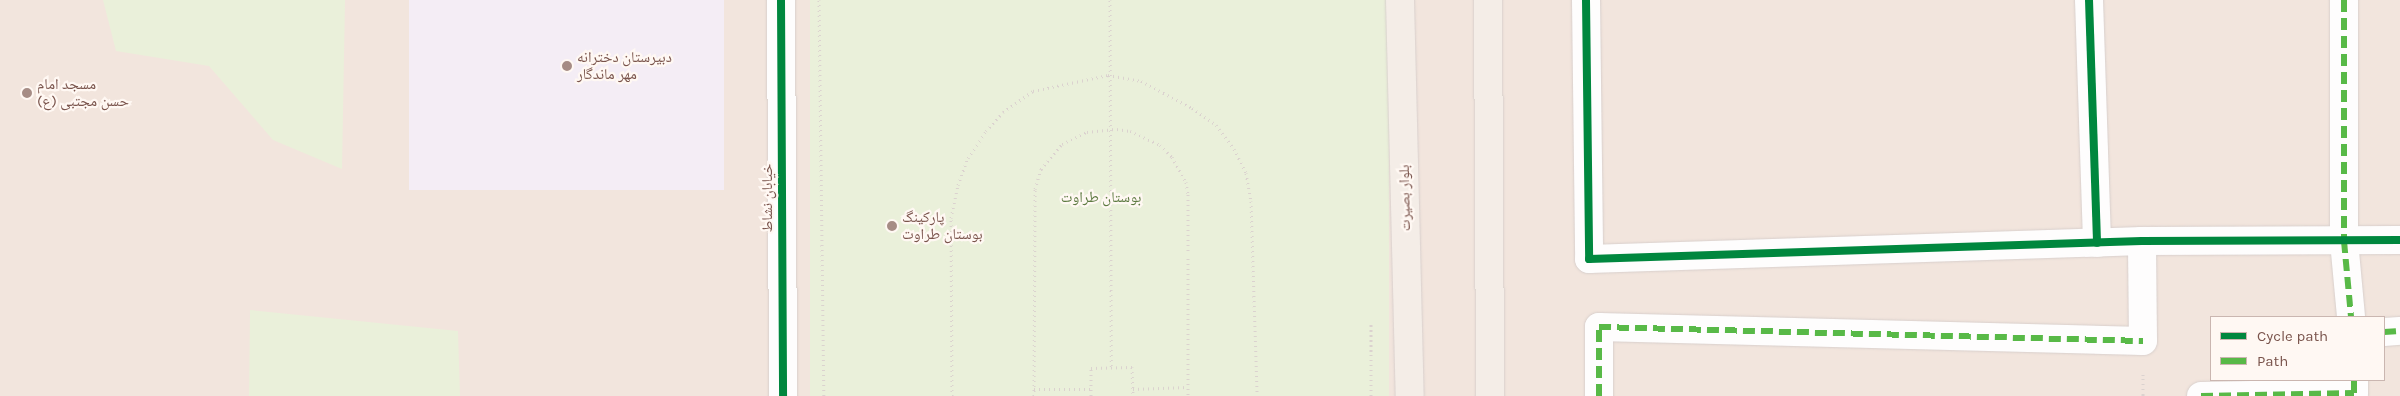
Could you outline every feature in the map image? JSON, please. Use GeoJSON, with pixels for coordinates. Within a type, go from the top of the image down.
{"type":"FeatureCollection","features":[{"type":"Feature","properties":{"kind":"main road","name":"بلوار بصیرت"},"geometry":{"type":"LineString","coordinates":[[1400,0],[1410,396]]}},
{"type":"Feature","properties":{"kind":"main road"},"geometry":{"type":"LineString","coordinates":[[1488,0],[1490,396]]}},
{"type":"Feature","properties":{"kind":"street","name":"خیابان نشاط"},"geometry":{"type":"LineString","coordinates":[[781,0],[784,396]]}},
{"type":"Feature","properties":{"kind":"street"},"geometry":{"type":"LineString","coordinates":[[1586,0],[1589,259],[2142,241],[2400,240]]}},
{"type":"Feature","properties":{"kind":"street"},"geometry":{"type":"LineString","coordinates":[[2089,0],[2097,243]]}},
{"type":"Feature","properties":{"kind":"street"},"geometry":{"type":"LineString","coordinates":[[2344,0],[2344,240],[2352,316]]}},
{"type":"Feature","properties":{"kind":"street"},"geometry":{"type":"LineString","coordinates":[[1599,396],[1599,327],[2142,341],[2142,241]]}},
{"type":"Feature","properties":{"kind":"street"},"geometry":{"type":"LineString","coordinates":[[2385,332],[2400,331]]}},
{"type":"Feature","properties":{"kind":"street"},"geometry":{"type":"LineString","coordinates":[[2201,396],[2354,393],[2354,381]]}},
{"type":"Feature","properties":{"kind":"path"},"geometry":{"type":"LineString","coordinates":[[819,0],[824,396]]}},
{"type":"Feature","properties":{"kind":"path"},"geometry":{"type":"LineString","coordinates":[[1110,0],[1108,75],[1111,367]]}},
{"type":"Feature","properties":{"kind":"path"},"geometry":{"type":"LineString","coordinates":[[952,396],[951,218],[958,185],[968,158],[986,131],[1003,112],[1033,92],[1108,75],[1141,80],[1192,108],[1216,126],[1234,149],[1246,173],[1251,201],[1257,396]]}},
{"type":"Feature","properties":{"kind":"path"},"geometry":{"type":"LineString","coordinates":[[1034,396],[1034,189],[1041,169],[1062,144],[1087,132],[1109,130],[1130,131],[1160,145],[1172,157],[1186,182],[1188,194],[1188,396]]}},
{"type":"Feature","properties":{"kind":"path"},"geometry":{"type":"LineString","coordinates":[[1091,396],[1092,368],[1132,367],[1133,396]]}},
{"type":"Feature","properties":{"kind":"path"},"geometry":{"type":"LineString","coordinates":[[1132,388],[1188,387]]}},
{"type":"Feature","properties":{"kind":"path"},"geometry":{"type":"LineString","coordinates":[[1034,389],[1091,389]]}},
{"type":"Feature","properties":{"kind":"shaded area"},"geometry":{"type":"Polygon","coordinates":[[[0,0],[2400,0],[2400,396],[0,396],[0,0]]]}},
{"type":"Feature","properties":{"kind":"shaded area","name":"دبیرستان دخترانه مهر ماندگار"},"geometry":{"type":"Polygon","coordinates":[[[409,0],[724,0],[724,190],[409,190],[409,0]]]}},
{"type":"Feature","properties":{"kind":"green space"},"geometry":{"type":"Polygon","coordinates":[[[103,0],[345,0],[342,169],[273,140],[209,66],[116,51],[103,0]]]}},
{"type":"Feature","properties":{"kind":"green space","name":"بوستان طراوت"},"geometry":{"type":"Polygon","coordinates":[[[810,0],[1389,0],[1389,396],[810,396],[810,0]]]}},
{"type":"Feature","properties":{"kind":"green space"},"geometry":{"type":"Polygon","coordinates":[[[250,310],[458,331],[460,396],[249,396],[250,310]]]}},
{"type":"Feature","properties":{"kind":"marked path"},"geometry":{"type":"LineString","coordinates":[[2344,0],[2344,241],[2351,316]]}},
{"type":"Feature","properties":{"kind":"marked path"},"geometry":{"type":"LineString","coordinates":[[1599,396],[1599,327],[2143,341]]}},
{"type":"Feature","properties":{"kind":"marked path"},"geometry":{"type":"LineString","coordinates":[[2385,332],[2400,331]]}},
{"type":"Feature","properties":{"kind":"marked path"},"geometry":{"type":"LineString","coordinates":[[2201,396],[2354,393],[2354,381]]}},
{"type":"Feature","properties":{"kind":"cycle path"},"geometry":{"type":"LineString","coordinates":[[781,0],[783,396]]}},
{"type":"Feature","properties":{"kind":"cycle path"},"geometry":{"type":"LineString","coordinates":[[1586,0],[1589,259],[2142,241],[2400,240]]}},
{"type":"Feature","properties":{"kind":"cycle path"},"geometry":{"type":"LineString","coordinates":[[2089,0],[2097,243]]}},
{"type":"Feature","properties":{"kind":"place","name":"دبیرستان دخترانه مهر ماندگار"},"geometry":{"type":"Point","coordinates":[567,66]}},
{"type":"Feature","properties":{"kind":"place","name":"مسجد امام حسن مجتبی (ع)"},"geometry":{"type":"Point","coordinates":[27,93]}},
{"type":"Feature","properties":{"kind":"place","name":"پارکینگ بوستان طراوت"},"geometry":{"type":"Point","coordinates":[892,226]}}]}
